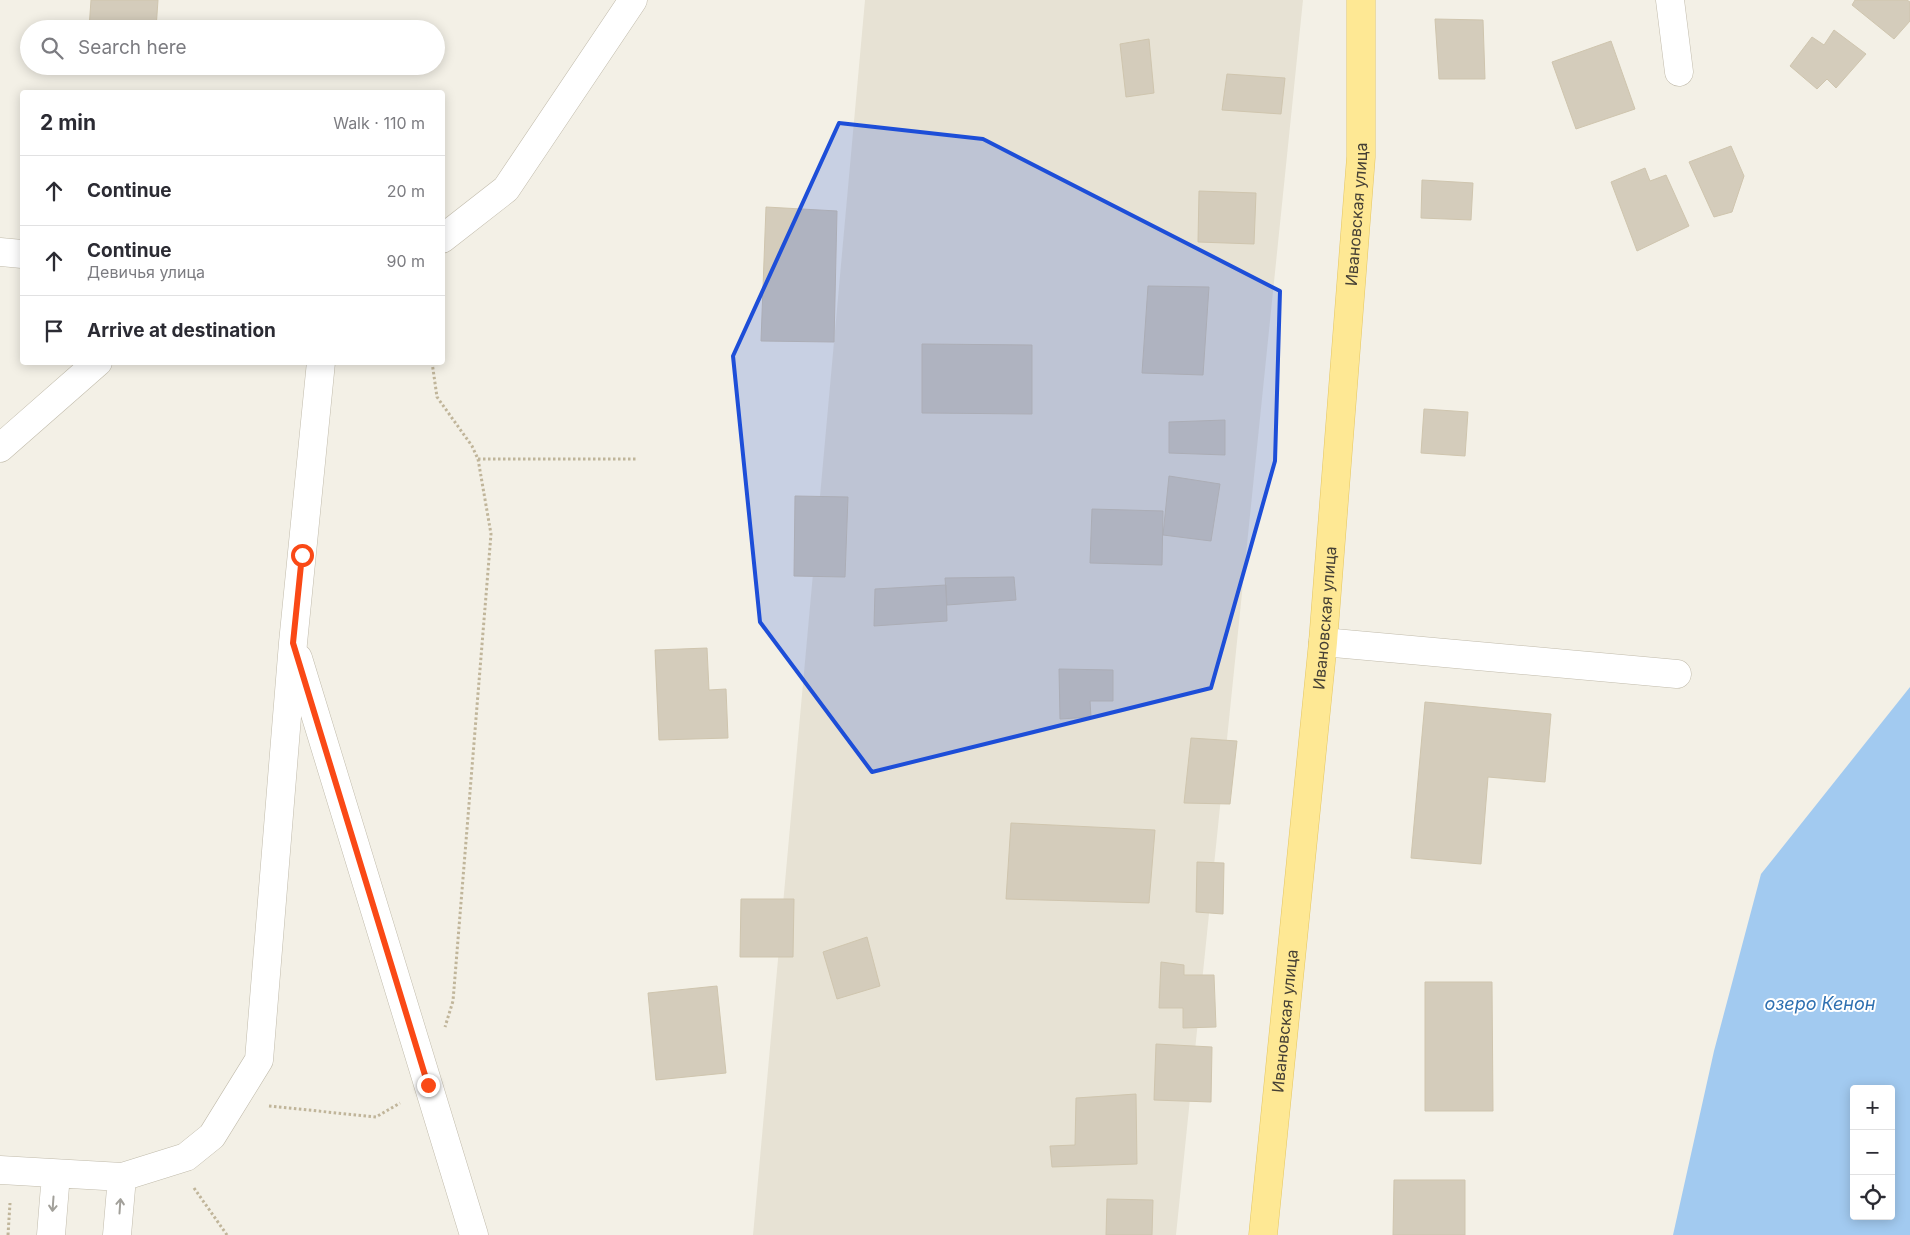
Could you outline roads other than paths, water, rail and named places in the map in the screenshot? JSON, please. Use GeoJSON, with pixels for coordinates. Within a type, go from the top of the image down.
{"type":"FeatureCollection","features":[{"type":"Feature","properties":{"kind":"main road","name":"Ивановская улица"},"geometry":{"type":"LineString","coordinates":[[1263,1235],[1323,642],[1361,157],[1361,0]]}},
{"type":"Feature","properties":{"kind":"street"},"geometry":{"type":"LineString","coordinates":[[445,237],[506,189],[633,0]]}},
{"type":"Feature","properties":{"kind":"street"},"geometry":{"type":"LineString","coordinates":[[1670,0],[1679,72]]}},
{"type":"Feature","properties":{"kind":"street"},"geometry":{"type":"LineString","coordinates":[[0,252],[20,254]]}},
{"type":"Feature","properties":{"kind":"street"},"geometry":{"type":"LineString","coordinates":[[0,448],[95,365]]}},
{"type":"Feature","properties":{"kind":"street"},"geometry":{"type":"LineString","coordinates":[[0,1170],[122,1177],[186,1157],[212,1136],[259,1060],[293,643],[322,365]]}},
{"type":"Feature","properties":{"kind":"street"},"geometry":{"type":"LineString","coordinates":[[1323,642],[1677,674]]}},
{"type":"Feature","properties":{"kind":"street"},"geometry":{"type":"LineString","coordinates":[[293,643],[474,1235]]}},
{"type":"Feature","properties":{"kind":"street"},"geometry":{"type":"LineString","coordinates":[[51,1235],[56,1174]]}},
{"type":"Feature","properties":{"kind":"street"},"geometry":{"type":"LineString","coordinates":[[117,1235],[122,1177]]}},
{"type":"Feature","properties":{"kind":"water","name":"озеро Кенон"},"geometry":{"type":"Polygon","coordinates":[[[1910,687],[1910,1235],[1673,1235],[1714,1051],[1761,874],[1910,687]]]}}]}
